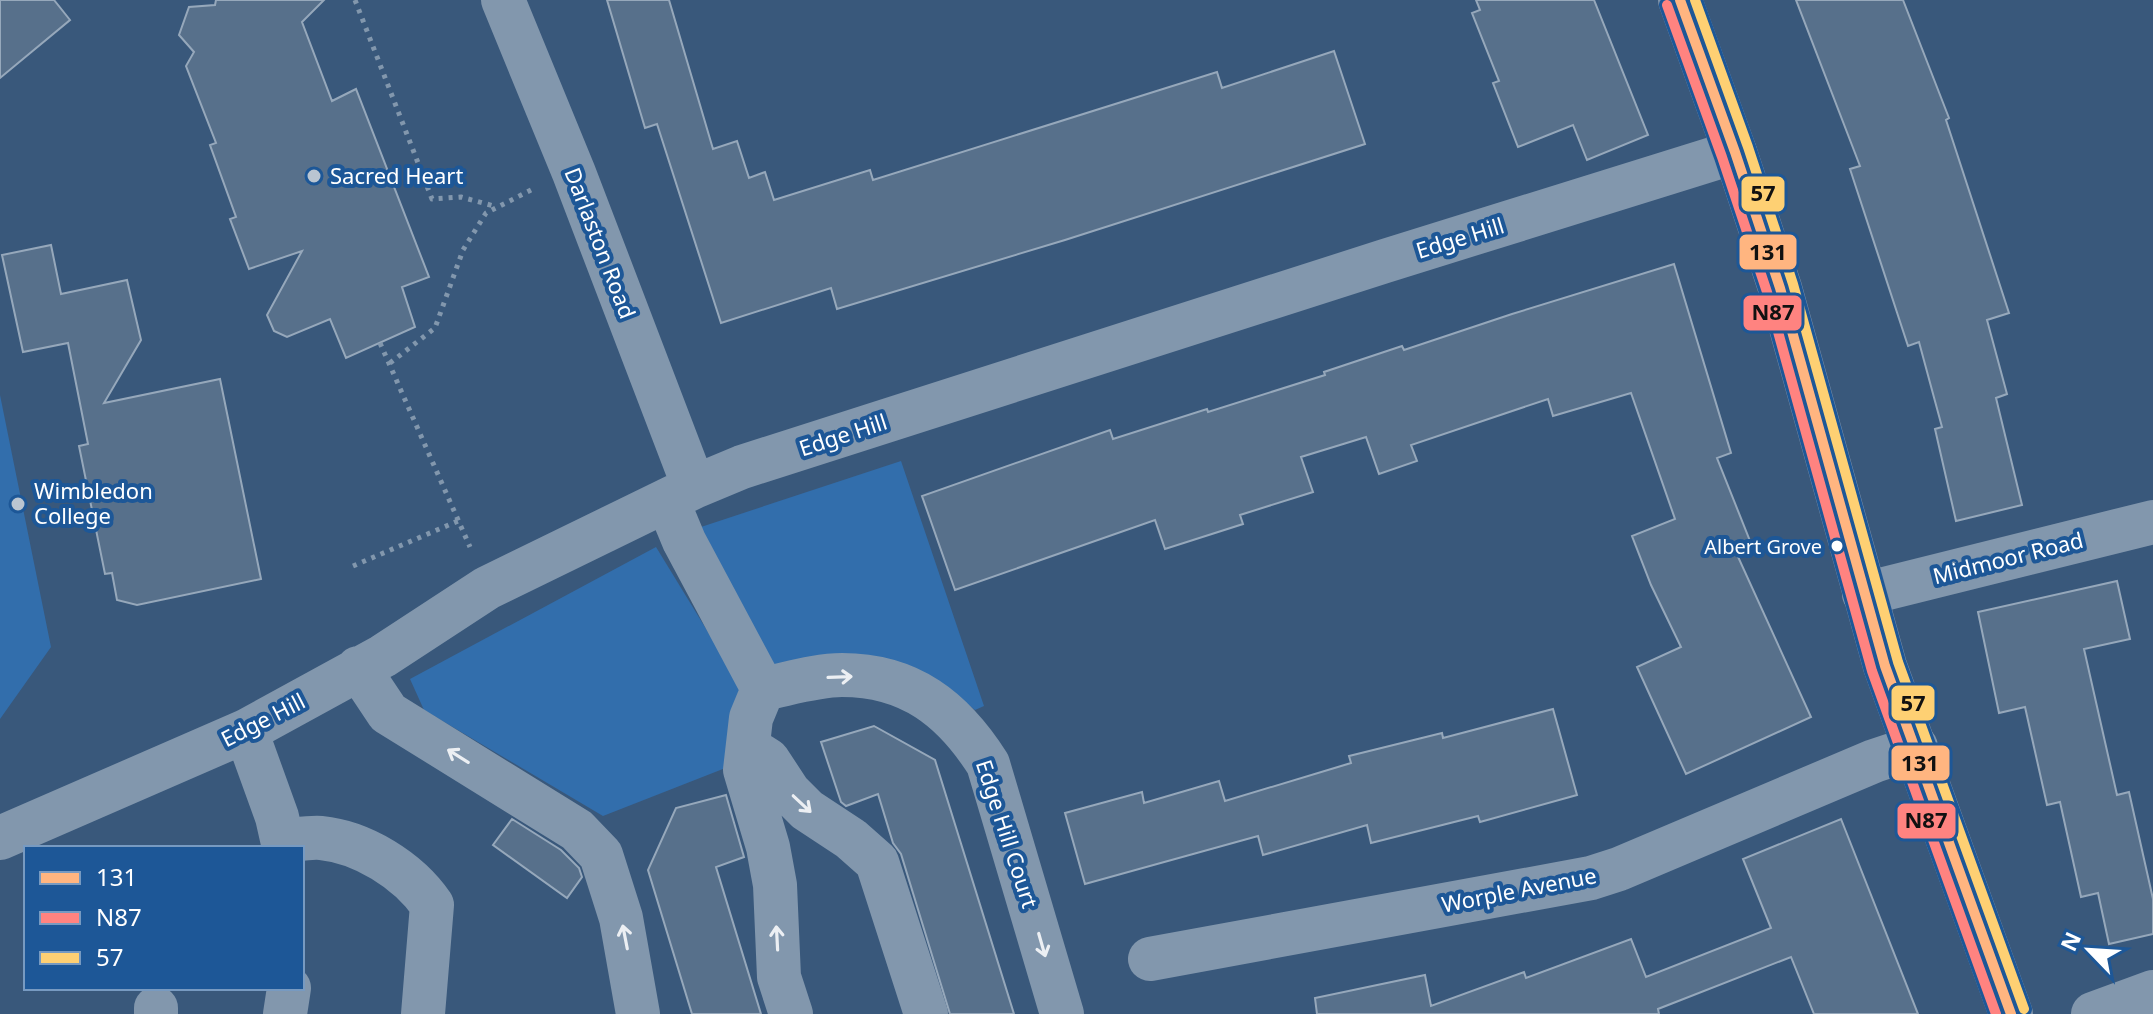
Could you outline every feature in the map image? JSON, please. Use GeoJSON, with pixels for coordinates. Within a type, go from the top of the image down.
{"type":"FeatureCollection","features":[{"type":"Feature","properties":{"kind":"main road"},"geometry":{"type":"LineString","coordinates":[[1680,0],[1784,301],[1885,666],[2011,1014]]}},
{"type":"Feature","properties":{"kind":"street","name":"Darlaston Road"},"geometry":{"type":"LineString","coordinates":[[503,0],[574,173],[680,493]]}},
{"type":"Feature","properties":{"kind":"street","name":"Edge Hill"},"geometry":{"type":"LineString","coordinates":[[0,838],[246,731],[383,656],[487,588],[680,493],[742,467],[1735,152]]}},
{"type":"Feature","properties":{"kind":"street"},"geometry":{"type":"LineString","coordinates":[[680,493],[684,541],[763,689],[751,718],[745,770],[768,847],[775,885],[779,977],[791,1014]]}},
{"type":"Feature","properties":{"kind":"street","name":"Midmoor Road"},"geometry":{"type":"LineString","coordinates":[[1864,594],[2153,522]]}},
{"type":"Feature","properties":{"kind":"street"},"geometry":{"type":"LineString","coordinates":[[358,668],[388,713],[577,830],[601,855],[621,918],[638,1014]]}},
{"type":"Feature","properties":{"kind":"street","name":"Edge Hill Court"},"geometry":{"type":"LineString","coordinates":[[763,689],[841,675],[892,681],[932,700],[969,735],[988,764],[1062,1014]]}},
{"type":"Feature","properties":{"kind":"street"},"geometry":{"type":"LineString","coordinates":[[246,731],[284,845],[319,838],[351,844],[404,874],[432,905],[423,1014]]}},
{"type":"Feature","properties":{"kind":"street","name":"Worple Avenue"},"geometry":{"type":"LineString","coordinates":[[1150,959],[1591,878],[1654,855],[1874,761],[1916,747]]}},
{"type":"Feature","properties":{"kind":"street"},"geometry":{"type":"LineString","coordinates":[[749,748],[768,760],[789,792],[807,810],[851,839],[877,862],[926,1014]]}},
{"type":"Feature","properties":{"kind":"street"},"geometry":{"type":"LineString","coordinates":[[285,1014],[289,990]]}},
{"type":"Feature","properties":{"kind":"path"},"geometry":{"type":"LineString","coordinates":[[355,0],[432,199],[461,197],[495,206]]}},
{"type":"Feature","properties":{"kind":"path"},"geometry":{"type":"LineString","coordinates":[[390,363],[435,328],[463,250],[486,213],[536,188]]}},
{"type":"Feature","properties":{"kind":"path"},"geometry":{"type":"LineString","coordinates":[[380,343],[487,588]]}},
{"type":"Feature","properties":{"kind":"path"},"geometry":{"type":"LineString","coordinates":[[353,566],[458,521]]}},
{"type":"Feature","properties":{"kind":"shaded area"},"geometry":{"type":"Polygon","coordinates":[[[0,395],[51,647],[0,719],[0,395]]]}},
{"type":"Feature","properties":{"kind":"shaded area"},"geometry":{"type":"Polygon","coordinates":[[[901,461],[984,706],[975,710],[940,683],[776,672],[701,527],[901,461]]]}},
{"type":"Feature","properties":{"kind":"shaded area"},"geometry":{"type":"Polygon","coordinates":[[[656,547],[741,686],[728,767],[603,816],[424,710],[410,679],[656,547]]]}},
{"type":"Feature","properties":{"kind":"building"},"geometry":{"type":"Polygon","coordinates":[[[0,0],[54,0],[70,20],[0,78],[0,0]]]}},
{"type":"Feature","properties":{"kind":"building","name":"Sacred Heart"},"geometry":{"type":"Polygon","coordinates":[[[216,0],[324,0],[302,22],[332,101],[356,89],[429,277],[402,287],[415,327],[346,358],[330,319],[287,337],[274,331],[267,315],[302,251],[249,269],[230,219],[236,217],[210,145],[216,143],[186,66],[194,52],[179,35],[189,7],[215,5],[216,0]]]}},
{"type":"Feature","properties":{"kind":"building"},"geometry":{"type":"Polygon","coordinates":[[[607,0],[669,0],[713,149],[737,141],[749,178],[765,172],[774,200],[870,170],[873,180],[1217,72],[1222,88],[1334,51],[1365,144],[837,309],[831,288],[721,323],[657,124],[645,128],[607,0]]]}},
{"type":"Feature","properties":{"kind":"building"},"geometry":{"type":"Polygon","coordinates":[[[1476,0],[1594,0],[1648,135],[1587,160],[1573,125],[1518,147],[1493,83],[1499,81],[1472,13],[1480,10],[1476,0]]]}},
{"type":"Feature","properties":{"kind":"building"},"geometry":{"type":"Polygon","coordinates":[[[1796,0],[1903,0],[1949,118],[1946,120],[2009,313],[1987,320],[2007,394],[1996,398],[2022,505],[1956,521],[1935,429],[1942,427],[1919,342],[1908,346],[1850,169],[1860,166],[1796,0]]]}},
{"type":"Feature","properties":{"kind":"building"},"geometry":{"type":"Polygon","coordinates":[[[51,245],[61,294],[127,280],[141,340],[104,403],[220,379],[261,579],[137,605],[117,600],[112,573],[105,574],[79,446],[88,444],[68,343],[23,352],[2,255],[51,245]]]}},
{"type":"Feature","properties":{"kind":"building"},"geometry":{"type":"Polygon","coordinates":[[[1674,264],[1731,453],[1717,458],[1750,541],[1734,548],[1811,717],[1686,774],[1637,667],[1681,647],[1651,585],[1632,536],[1675,519],[1631,393],[1553,416],[1548,399],[1411,445],[1417,461],[1379,474],[1366,437],[1301,457],[1313,492],[1240,515],[1243,524],[1165,549],[1155,520],[955,590],[922,496],[1110,430],[1113,439],[1207,409],[1208,412],[1325,375],[1324,372],[1402,346],[1404,350],[1674,264]]]}},
{"type":"Feature","properties":{"kind":"building"},"geometry":{"type":"Polygon","coordinates":[[[2117,581],[2130,639],[2084,649],[2117,795],[2129,792],[2153,899],[2153,934],[2109,944],[2098,893],[2081,897],[2060,802],[2047,805],[2025,707],[1999,713],[1978,612],[2117,581]]]}},
{"type":"Feature","properties":{"kind":"building"},"geometry":{"type":"Polygon","coordinates":[[[1553,709],[1577,795],[1480,822],[1478,816],[1371,843],[1367,825],[1263,855],[1258,836],[1085,884],[1065,813],[1142,792],[1144,803],[1219,781],[1225,801],[1351,763],[1349,756],[1442,733],[1443,738],[1553,709]]]}},
{"type":"Feature","properties":{"kind":"building"},"geometry":{"type":"Polygon","coordinates":[[[874,726],[935,760],[1014,1014],[950,1014],[901,854],[893,843],[878,794],[846,806],[841,802],[821,742],[874,726]]]}},
{"type":"Feature","properties":{"kind":"building"},"geometry":{"type":"Polygon","coordinates":[[[726,795],[744,857],[716,867],[761,1014],[692,1014],[648,870],[676,808],[726,795]]]}},
{"type":"Feature","properties":{"kind":"building"},"geometry":{"type":"Polygon","coordinates":[[[512,819],[561,850],[579,868],[582,877],[567,898],[493,845],[512,819]]]}},
{"type":"Feature","properties":{"kind":"building"},"geometry":{"type":"Polygon","coordinates":[[[1841,819],[1918,1014],[1814,1014],[1791,957],[1658,1009],[1659,1014],[1317,1014],[1315,998],[1425,975],[1431,1006],[1524,972],[1526,978],[1631,939],[1646,977],[1771,928],[1743,859],[1841,819]]]}},
{"type":"Feature","properties":{"kind":"transit line","name":"131"},"geometry":{"type":"LineString","coordinates":[[1680,0],[1780,288],[1885,666],[2011,1014]]}},
{"type":"Feature","properties":{"kind":"transit line","name":"57"},"geometry":{"type":"LineString","coordinates":[[1695,0],[1793,284],[1898,662],[2024,1009]]}},
{"type":"Feature","properties":{"kind":"transit line","name":"N87"},"geometry":{"type":"LineString","coordinates":[[1667,5],[1767,292],[1872,671],[1996,1014]]}},
{"type":"Feature","properties":{"kind":"place","name":"Sacred Heart"},"geometry":{"type":"Point","coordinates":[314,176]}},
{"type":"Feature","properties":{"kind":"place","name":"Wimbledon College"},"geometry":{"type":"Point","coordinates":[18,504]}},
{"type":"Feature","properties":{"kind":"place","name":"Albert Grove"},"geometry":{"type":"Point","coordinates":[1837,546]}}]}
